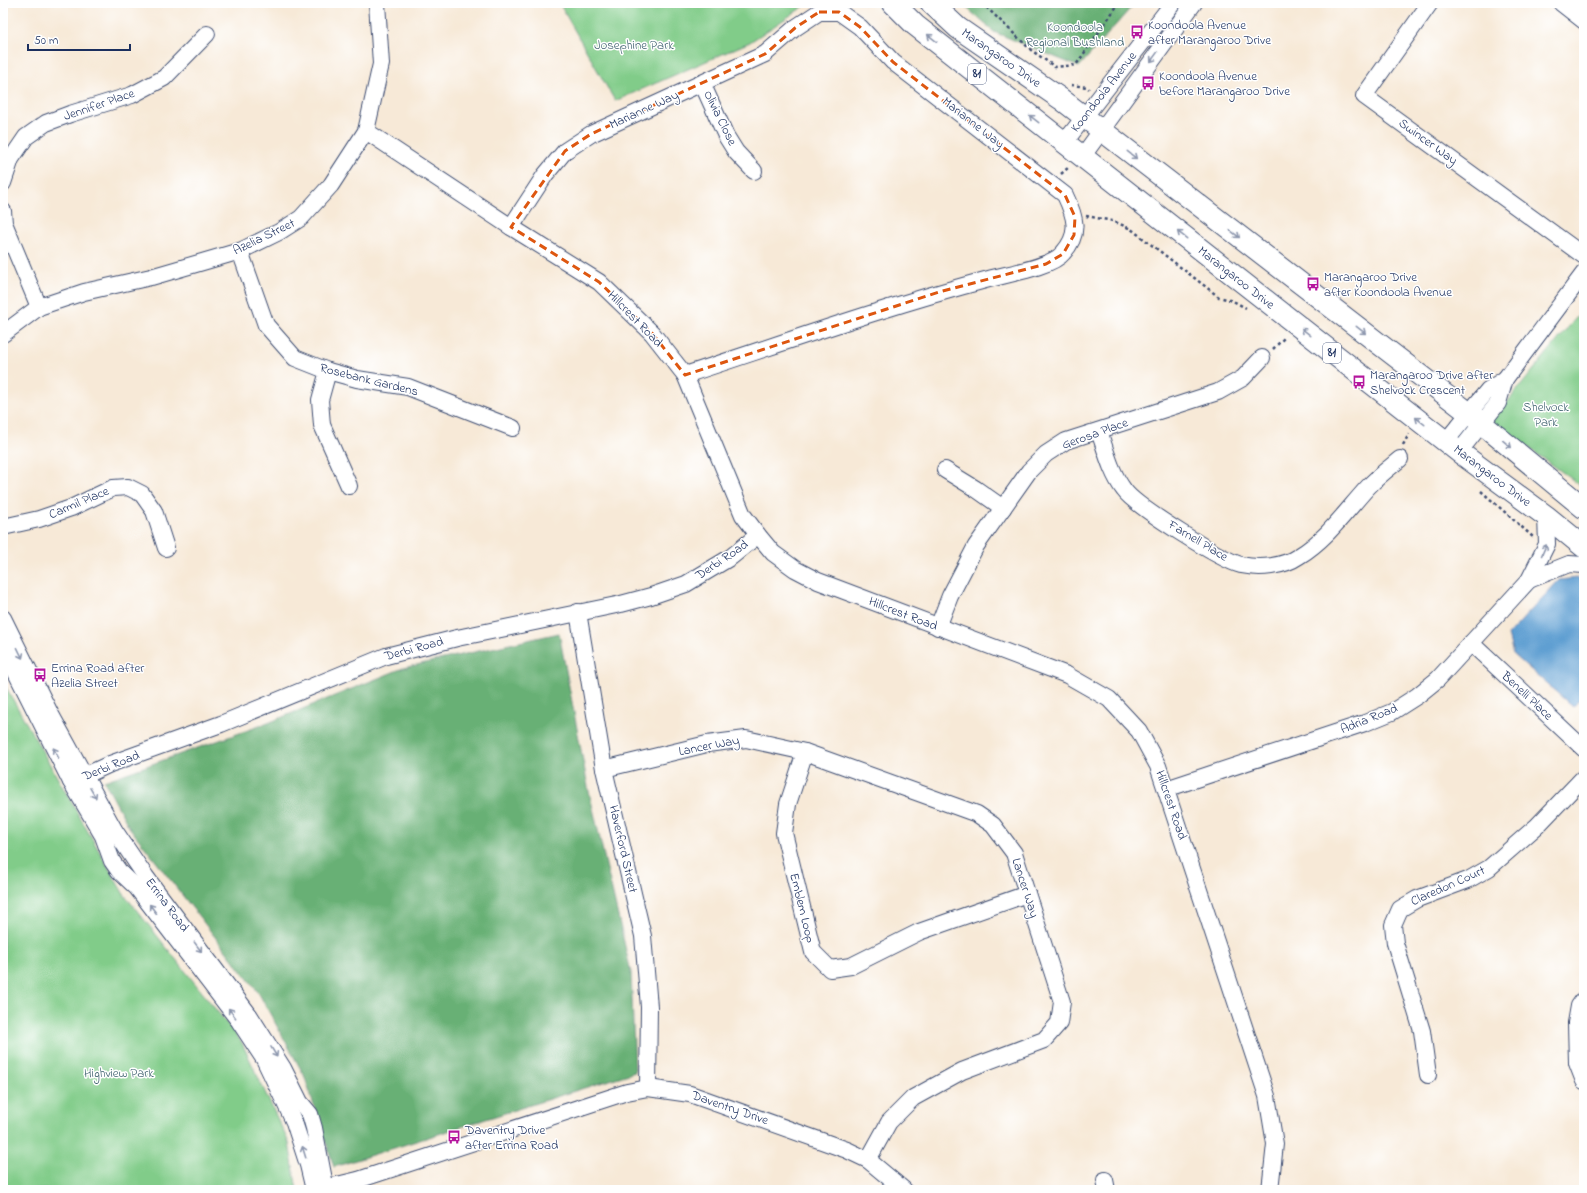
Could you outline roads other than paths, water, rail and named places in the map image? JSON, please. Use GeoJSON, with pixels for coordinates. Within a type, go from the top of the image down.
{"type":"FeatureCollection","features":[{"type":"Feature","properties":{"kind":"main road","name":"Marangaroo Drive"},"geometry":{"type":"LineString","coordinates":[[893,3],[915,25],[1064,143],[1453,447],[1546,516],[1584,547]]}},
{"type":"Feature","properties":{"kind":"main road","name":"Marangaroo Drive"},"geometry":{"type":"LineString","coordinates":[[931,3],[958,28],[1061,99],[1476,418],[1584,508]]}},
{"type":"Feature","properties":{"kind":"street","name":"Azelia Street"},"geometry":{"type":"LineString","coordinates":[[3,334],[39,307],[84,292],[151,277],[240,252],[279,232],[301,218],[331,185],[366,131],[381,64],[377,3]]}},
{"type":"Feature","properties":{"kind":"street","name":"Koondoola Avenue"},"geometry":{"type":"LineString","coordinates":[[1064,143],[1173,3]]}},
{"type":"Feature","properties":{"kind":"street","name":"Koondoola Avenue"},"geometry":{"type":"LineString","coordinates":[[1082,157],[1194,3]]}},
{"type":"Feature","properties":{"kind":"street","name":"Swincer Way"},"geometry":{"type":"LineString","coordinates":[[1430,3],[1364,96],[1584,256]]}},
{"type":"Feature","properties":{"kind":"street"},"geometry":{"type":"LineString","coordinates":[[1561,3],[1584,21]]}},
{"type":"Feature","properties":{"kind":"street","name":"Marianne Way"},"geometry":{"type":"LineString","coordinates":[[511,227],[545,175],[565,152],[591,134],[765,54],[795,28],[819,12],[839,12],[860,27],[893,62],[1065,195],[1075,217],[1074,235],[1063,254],[1046,264],[940,292],[685,375]]}},
{"type":"Feature","properties":{"kind":"street","name":"Jennifer Place"},"geometry":{"type":"LineString","coordinates":[[3,183],[10,159],[26,137],[46,123],[132,95],[164,78],[207,34]]}},
{"type":"Feature","properties":{"kind":"street","name":"Olivia Close"},"geometry":{"type":"LineString","coordinates":[[702,83],[726,136],[736,152],[754,171]]}},
{"type":"Feature","properties":{"kind":"street","name":"Hillcrest Road"},"geometry":{"type":"LineString","coordinates":[[366,131],[511,227],[599,282],[652,333],[685,375],[743,515],[758,536],[773,553],[795,569],[818,582],[1066,675],[1109,699],[1139,731],[1158,766],[1267,1096],[1275,1144],[1270,1190]]}},
{"type":"Feature","properties":{"kind":"street"},"geometry":{"type":"LineString","coordinates":[[3,211],[4,223],[39,307]]}},
{"type":"Feature","properties":{"kind":"street","name":"Rosebank Gardens"},"geometry":{"type":"LineString","coordinates":[[240,252],[266,325],[295,358],[328,371],[357,379],[408,387],[513,428]]}},
{"type":"Feature","properties":{"kind":"street"},"geometry":{"type":"LineString","coordinates":[[1453,447],[1476,418],[1488,390],[1505,379],[1584,273]]}},
{"type":"Feature","properties":{"kind":"street","name":"Gerosa Place"},"geometry":{"type":"LineString","coordinates":[[938,627],[950,596],[976,546],[1029,471],[1046,454],[1066,441],[1218,392],[1243,378],[1262,358]]}},
{"type":"Feature","properties":{"kind":"street"},"geometry":{"type":"LineString","coordinates":[[328,371],[320,400],[322,425],[349,486]]}},
{"type":"Feature","properties":{"kind":"street","name":"Farnell Place"},"geometry":{"type":"LineString","coordinates":[[1099,431],[1112,470],[1124,491],[1141,506],[1216,555],[1241,565],[1272,567],[1298,557],[1319,541],[1369,486],[1400,459]]}},
{"type":"Feature","properties":{"kind":"street"},"geometry":{"type":"LineString","coordinates":[[945,470],[1003,508]]}},
{"type":"Feature","properties":{"kind":"street","name":"Carmil Place"},"geometry":{"type":"LineString","coordinates":[[3,527],[58,513],[113,488],[128,487],[142,494],[154,511],[166,548]]}},
{"type":"Feature","properties":{"kind":"street","name":"Adria Road"},"geometry":{"type":"LineString","coordinates":[[1166,789],[1365,723],[1392,712],[1417,696],[1438,679],[1529,580],[1546,548],[1546,516]]}},
{"type":"Feature","properties":{"kind":"street","name":"Derbi Road"},"geometry":{"type":"LineString","coordinates":[[77,779],[110,764],[221,724],[386,656],[457,638],[622,604],[686,584],[731,557],[758,536]]}},
{"type":"Feature","properties":{"kind":"street","name":"Adria Road"},"geometry":{"type":"LineString","coordinates":[[1529,580],[1569,564],[1584,565]]}},
{"type":"Feature","properties":{"kind":"street","name":"Haverford Street"},"geometry":{"type":"LineString","coordinates":[[578,612],[604,769],[643,936],[649,1007],[648,1088]]}},
{"type":"Feature","properties":{"kind":"street","name":"Errina Road"},"geometry":{"type":"LineString","coordinates":[[3,618],[49,712],[77,779]]}},
{"type":"Feature","properties":{"kind":"street","name":"Benelli Place"},"geometry":{"type":"LineString","coordinates":[[1470,643],[1584,749]]}},
{"type":"Feature","properties":{"kind":"street","name":"Errina Road"},"geometry":{"type":"LineString","coordinates":[[3,647],[77,779],[146,878],[250,1016],[279,1061],[294,1091],[310,1114],[314,1128],[320,1189]]}},
{"type":"Feature","properties":{"kind":"street","name":"Lancer Way"},"geometry":{"type":"LineString","coordinates":[[604,769],[707,744],[746,739],[805,752],[977,814],[993,825],[1014,853],[1062,1002],[1058,1023],[1044,1040],[962,1071],[913,1098],[889,1122],[868,1160]]}},
{"type":"Feature","properties":{"kind":"street","name":"Emblem Loop"},"geometry":{"type":"LineString","coordinates":[[805,752],[788,804],[784,833],[813,952],[830,969],[851,966],[919,932],[1027,894]]}},
{"type":"Feature","properties":{"kind":"street","name":"Claredon Court"},"geometry":{"type":"LineString","coordinates":[[1428,1075],[1422,1031],[1395,944],[1393,925],[1400,909],[1416,899],[1468,880],[1489,868],[1538,826],[1584,777]]}},
{"type":"Feature","properties":{"kind":"street"},"geometry":{"type":"LineString","coordinates":[[1584,999],[1579,1006],[1576,1023],[1577,1063],[1584,1081]]}},
{"type":"Feature","properties":{"kind":"street","name":"Daventry Drive"},"geometry":{"type":"LineString","coordinates":[[320,1189],[358,1180],[627,1092],[648,1088],[690,1094],[847,1150],[868,1160],[904,1190]]}},
{"type":"Feature","properties":{"kind":"water"},"geometry":{"type":"Polygon","coordinates":[[[1577,578],[1584,582],[1584,694],[1573,707],[1513,654],[1508,635],[1559,580],[1577,578]]]}},
{"type":"Feature","properties":{"kind":"place","name":"Koondoola Avenue after Marangaroo Drive"},"geometry":{"type":"Point","coordinates":[1137,32]}},
{"type":"Feature","properties":{"kind":"place","name":"Koondoola Avenue before Marangaroo Drive"},"geometry":{"type":"Point","coordinates":[1148,83]}},
{"type":"Feature","properties":{"kind":"place","name":"Marangaroo Drive after Koondoola Avenue"},"geometry":{"type":"Point","coordinates":[1313,284]}},
{"type":"Feature","properties":{"kind":"place","name":"Marangaroo Drive after Shelvock Crescent"},"geometry":{"type":"Point","coordinates":[1359,382]}},
{"type":"Feature","properties":{"kind":"place","name":"Errina Road after Azelia Street"},"geometry":{"type":"Point","coordinates":[40,675]}},
{"type":"Feature","properties":{"kind":"place","name":"Daventry Drive after Errina Road"},"geometry":{"type":"Point","coordinates":[454,1137]}},
{"type":"Feature","properties":{"kind":"park label","name":"Koondoola Regional Bushland"},"geometry":{"type":"Point","coordinates":[1075,34]}},
{"type":"Feature","properties":{"kind":"park label","name":"Josephine Park"},"geometry":{"type":"Point","coordinates":[634,45]}},
{"type":"Feature","properties":{"kind":"park label","name":"Shelvock Park"},"geometry":{"type":"Point","coordinates":[1546,414]}},
{"type":"Feature","properties":{"kind":"park label","name":"Highview Park"},"geometry":{"type":"Point","coordinates":[119,1073]}}]}
